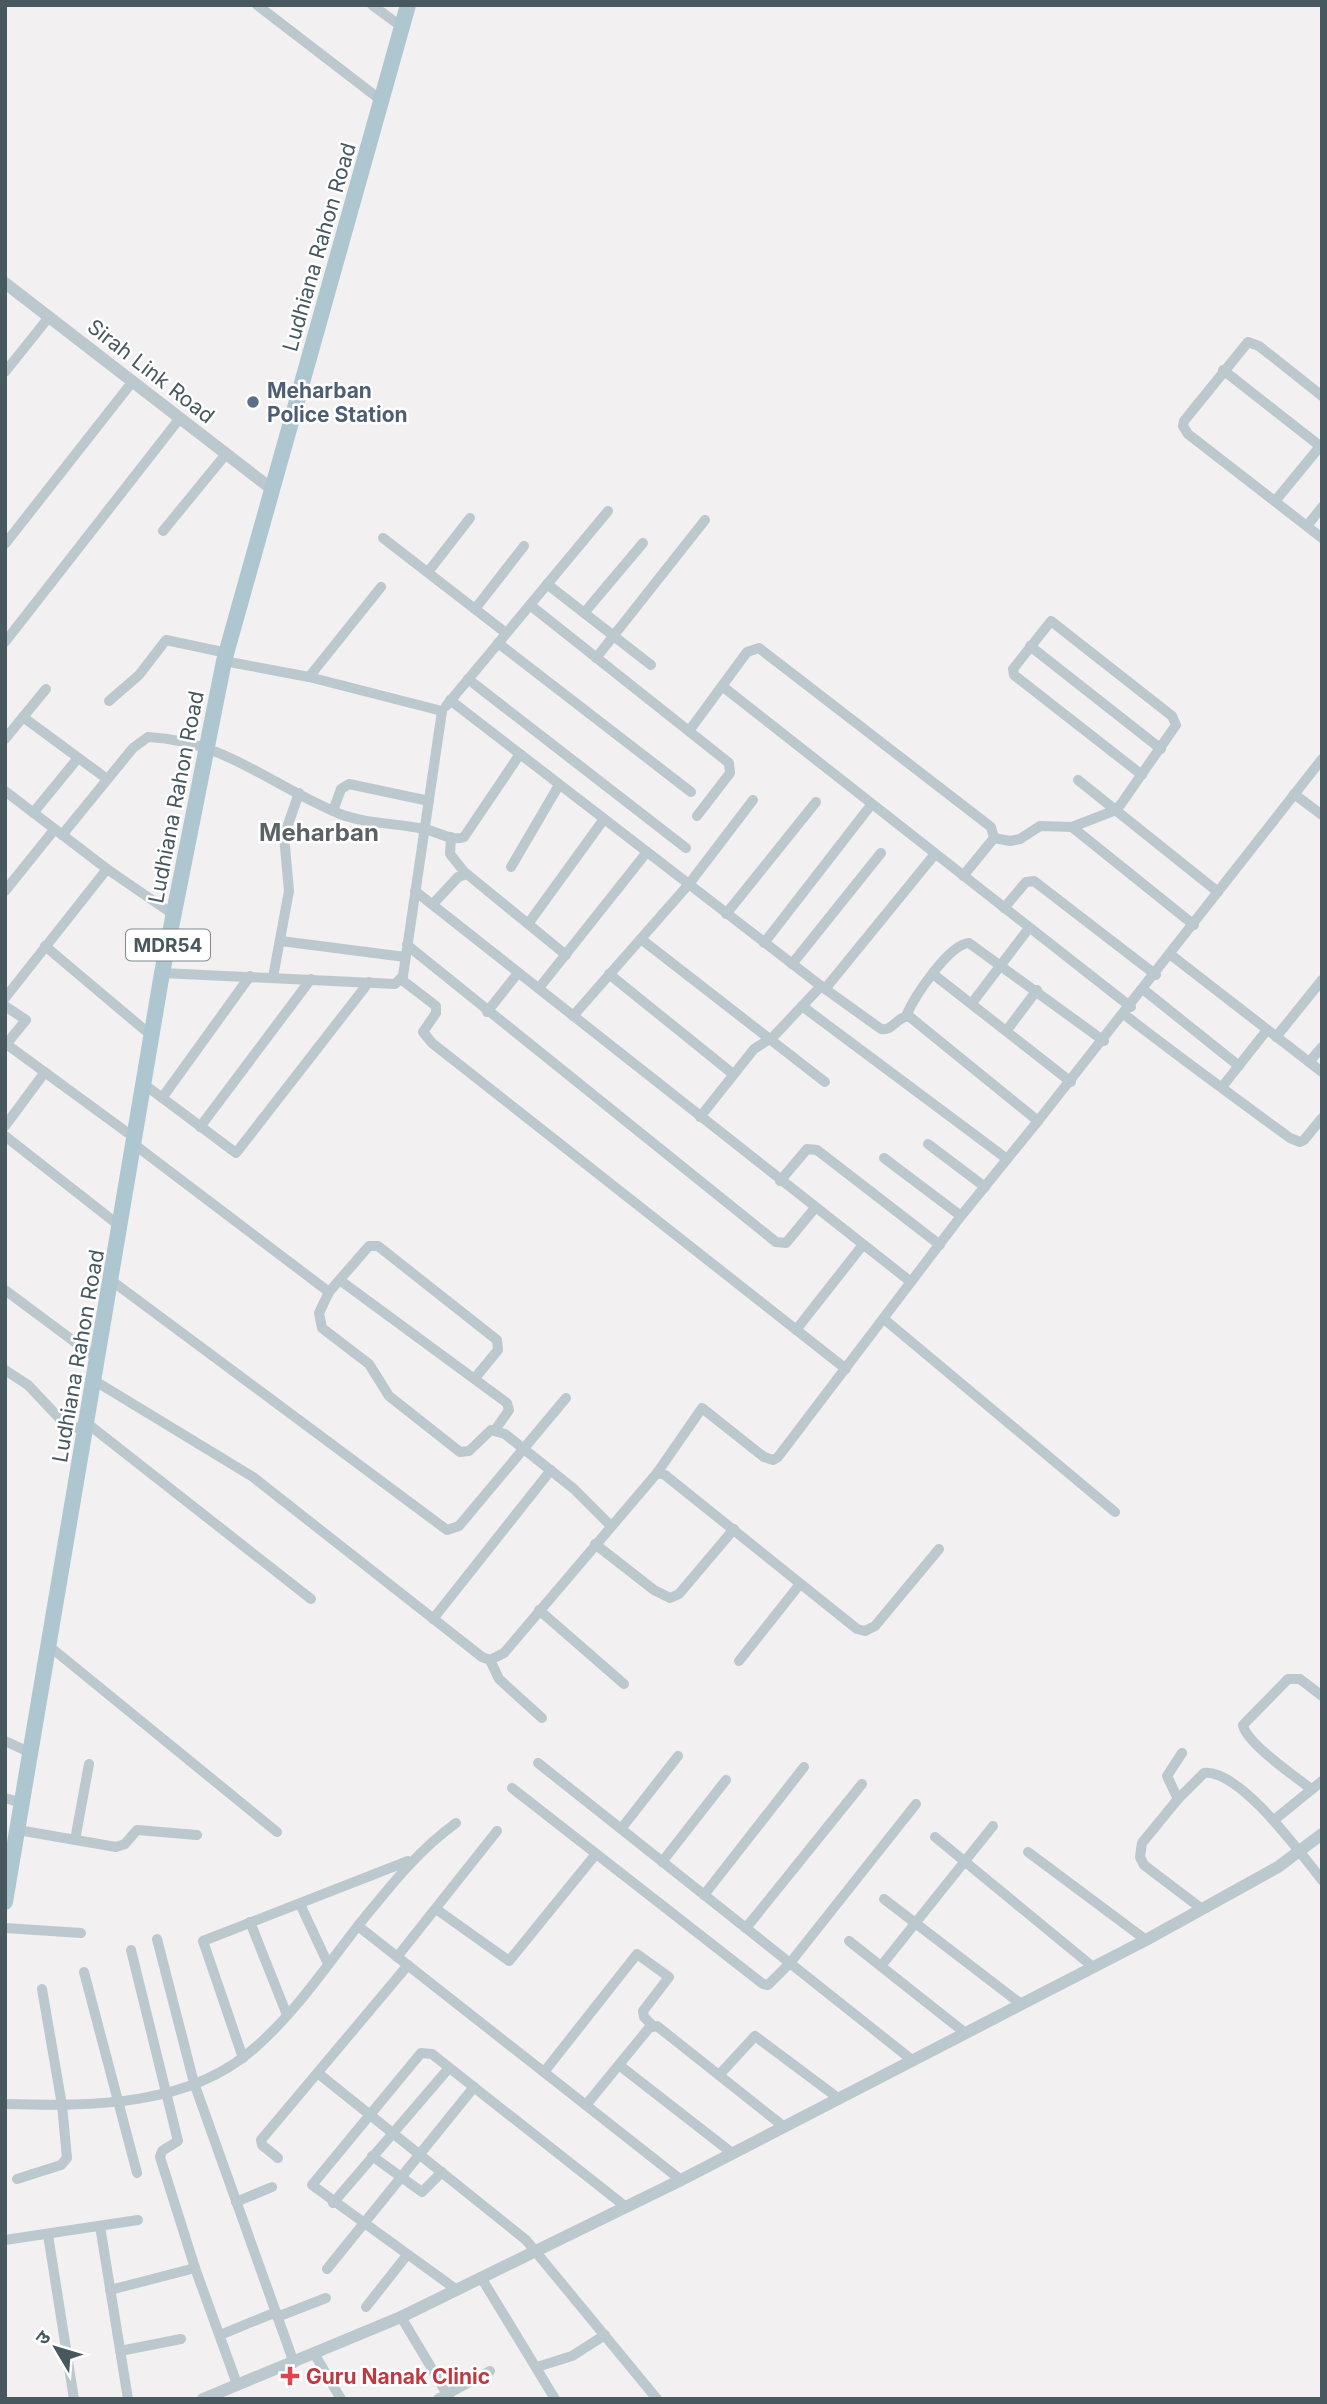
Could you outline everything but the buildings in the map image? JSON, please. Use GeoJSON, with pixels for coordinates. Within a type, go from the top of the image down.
{"type":"FeatureCollection","features":[{"type":"Feature","properties":{"kind":"main road","name":"Ludhiana Rahon Road"},"geometry":{"type":"LineString","coordinates":[[5,1902],[136,1142],[162,974],[206,746],[225,657],[408,5]]}},
{"type":"Feature","properties":{"kind":"street"},"geometry":{"type":"LineString","coordinates":[[257,5],[382,101]]}},
{"type":"Feature","properties":{"kind":"street"},"geometry":{"type":"LineString","coordinates":[[372,5],[402,27]]}},
{"type":"Feature","properties":{"kind":"street","name":"Sirah Link Road"},"geometry":{"type":"LineString","coordinates":[[5,282],[273,490]]}},
{"type":"Feature","properties":{"kind":"street"},"geometry":{"type":"LineString","coordinates":[[5,372],[49,317]]}},
{"type":"Feature","properties":{"kind":"street"},"geometry":{"type":"LineString","coordinates":[[1322,396],[1251,342],[1244,344],[1183,426],[1188,434],[1322,538]]}},
{"type":"Feature","properties":{"kind":"street"},"geometry":{"type":"LineString","coordinates":[[1223,370],[1321,445],[1276,500]]}},
{"type":"Feature","properties":{"kind":"street"},"geometry":{"type":"LineString","coordinates":[[5,544],[133,381]]}},
{"type":"Feature","properties":{"kind":"street"},"geometry":{"type":"LineString","coordinates":[[5,642],[180,418]]}},
{"type":"Feature","properties":{"kind":"street"},"geometry":{"type":"LineString","coordinates":[[163,531],[226,454]]}},
{"type":"Feature","properties":{"kind":"street"},"geometry":{"type":"LineString","coordinates":[[1307,526],[1322,507]]}},
{"type":"Feature","properties":{"kind":"street"},"geometry":{"type":"LineString","coordinates":[[402,980],[442,710],[608,511]]}},
{"type":"Feature","properties":{"kind":"street"},"geometry":{"type":"LineString","coordinates":[[428,572],[470,518]]}},
{"type":"Feature","properties":{"kind":"street"},"geometry":{"type":"LineString","coordinates":[[596,658],[705,520]]}},
{"type":"Feature","properties":{"kind":"street"},"geometry":{"type":"LineString","coordinates":[[383,538],[506,633]]}},
{"type":"Feature","properties":{"kind":"street"},"geometry":{"type":"LineString","coordinates":[[584,613],[643,543]]}},
{"type":"Feature","properties":{"kind":"street"},"geometry":{"type":"LineString","coordinates":[[475,609],[524,546]]}},
{"type":"Feature","properties":{"kind":"street"},"geometry":{"type":"LineString","coordinates":[[547,584],[651,665]]}},
{"type":"Feature","properties":{"kind":"street"},"geometry":{"type":"LineString","coordinates":[[309,677],[381,587]]}},
{"type":"Feature","properties":{"kind":"street"},"geometry":{"type":"LineString","coordinates":[[530,605],[732,768],[697,816]]}},
{"type":"Feature","properties":{"kind":"street"},"geometry":{"type":"LineString","coordinates":[[993,838],[1010,841],[1020,839],[1040,827],[1072,827],[1115,810],[1142,775],[1161,749],[1176,725],[1172,716],[1051,621],[1013,669],[1014,675],[1142,775]]}},
{"type":"Feature","properties":{"kind":"street"},"geometry":{"type":"LineString","coordinates":[[109,701],[139,676],[166,640],[177,640],[225,657],[442,710]]}},
{"type":"Feature","properties":{"kind":"street"},"geometry":{"type":"LineString","coordinates":[[498,643],[691,792]]}},
{"type":"Feature","properties":{"kind":"street"},"geometry":{"type":"LineString","coordinates":[[1030,646],[1161,749]]}},
{"type":"Feature","properties":{"kind":"street"},"geometry":{"type":"LineString","coordinates":[[689,732],[747,652],[759,648],[991,827],[993,838],[963,876]]}},
{"type":"Feature","properties":{"kind":"street"},"geometry":{"type":"LineString","coordinates":[[468,679],[685,848]]}},
{"type":"Feature","properties":{"kind":"street"},"geometry":{"type":"LineString","coordinates":[[722,686],[1029,928],[1210,1082],[1222,1087],[1295,1140],[1304,1140],[1322,1118]]}},
{"type":"Feature","properties":{"kind":"street"},"geometry":{"type":"LineString","coordinates":[[5,739],[46,689]]}},
{"type":"Feature","properties":{"kind":"street"},"geometry":{"type":"LineString","coordinates":[[450,701],[823,988],[881,1029],[890,1028],[906,1016],[920,990],[933,974],[962,943],[969,943],[1002,964],[1104,1041]]}},
{"type":"Feature","properties":{"kind":"street"},"geometry":{"type":"LineString","coordinates":[[23,717],[107,779]]}},
{"type":"Feature","properties":{"kind":"street"},"geometry":{"type":"LineString","coordinates":[[5,891],[143,738],[155,737],[206,746],[231,756],[333,811],[355,819],[425,829],[451,837],[464,837],[520,754]]}},
{"type":"Feature","properties":{"kind":"street"},"geometry":{"type":"LineString","coordinates":[[33,813],[78,758]]}},
{"type":"Feature","properties":{"kind":"street"},"geometry":{"type":"LineString","coordinates":[[490,1660],[503,1653],[657,1473],[702,1408],[764,1457],[773,1460],[846,1369],[961,1216],[1128,1011],[1294,794],[1321,763]]}},
{"type":"Feature","properties":{"kind":"street"},"geometry":{"type":"LineString","coordinates":[[1078,780],[1218,892]]}},
{"type":"Feature","properties":{"kind":"street"},"geometry":{"type":"LineString","coordinates":[[333,811],[341,789],[349,784],[429,801]]}},
{"type":"Feature","properties":{"kind":"street"},"geometry":{"type":"LineString","coordinates":[[511,867],[559,785]]}},
{"type":"Feature","properties":{"kind":"street"},"geometry":{"type":"LineString","coordinates":[[5,792],[107,869],[174,915]]}},
{"type":"Feature","properties":{"kind":"street"},"geometry":{"type":"LineString","coordinates":[[273,977],[289,880],[284,836],[299,793]]}},
{"type":"Feature","properties":{"kind":"street"},"geometry":{"type":"LineString","coordinates":[[1294,794],[1322,815]]}},
{"type":"Feature","properties":{"kind":"street"},"geometry":{"type":"LineString","coordinates":[[573,1016],[689,884],[753,800]]}},
{"type":"Feature","properties":{"kind":"street"},"geometry":{"type":"LineString","coordinates":[[726,914],[816,802]]}},
{"type":"Feature","properties":{"kind":"street"},"geometry":{"type":"LineString","coordinates":[[764,943],[871,805]]}},
{"type":"Feature","properties":{"kind":"street"},"geometry":{"type":"LineString","coordinates":[[528,924],[604,819]]}},
{"type":"Feature","properties":{"kind":"street"},"geometry":{"type":"LineString","coordinates":[[1072,827],[1194,925]]}},
{"type":"Feature","properties":{"kind":"street"},"geometry":{"type":"LineString","coordinates":[[451,837],[450,854],[466,874],[566,955]]}},
{"type":"Feature","properties":{"kind":"street"},"geometry":{"type":"LineString","coordinates":[[539,988],[647,852]]}},
{"type":"Feature","properties":{"kind":"street"},"geometry":{"type":"LineString","coordinates":[[792,964],[881,853]]}},
{"type":"Feature","properties":{"kind":"street"},"geometry":{"type":"LineString","coordinates":[[700,1117],[754,1049],[769,1039],[823,988],[935,854]]}},
{"type":"Feature","properties":{"kind":"street"},"geometry":{"type":"LineString","coordinates":[[5,998],[107,869]]}},
{"type":"Feature","properties":{"kind":"street"},"geometry":{"type":"LineString","coordinates":[[433,904],[458,877],[466,874]]}},
{"type":"Feature","properties":{"kind":"street"},"geometry":{"type":"LineString","coordinates":[[1004,908],[1026,882],[1034,881],[1156,975]]}},
{"type":"Feature","properties":{"kind":"street"},"geometry":{"type":"LineString","coordinates":[[415,891],[911,1282]]}},
{"type":"Feature","properties":{"kind":"street"},"geometry":{"type":"LineString","coordinates":[[972,1003],[1029,928]]}},
{"type":"Feature","properties":{"kind":"street"},"geometry":{"type":"LineString","coordinates":[[641,939],[825,1082]]}},
{"type":"Feature","properties":{"kind":"street"},"geometry":{"type":"LineString","coordinates":[[281,941],[405,957]]}},
{"type":"Feature","properties":{"kind":"street"},"geometry":{"type":"LineString","coordinates":[[407,945],[776,1242],[786,1243],[814,1208]]}},
{"type":"Feature","properties":{"kind":"street"},"geometry":{"type":"LineString","coordinates":[[45,946],[153,1037]]}},
{"type":"Feature","properties":{"kind":"street"},"geometry":{"type":"LineString","coordinates":[[1171,955],[1322,1072]]}},
{"type":"Feature","properties":{"kind":"street"},"geometry":{"type":"LineString","coordinates":[[487,1012],[518,973]]}},
{"type":"Feature","properties":{"kind":"street"},"geometry":{"type":"LineString","coordinates":[[162,974],[395,984],[402,980]]}},
{"type":"Feature","properties":{"kind":"street"},"geometry":{"type":"LineString","coordinates":[[609,974],[733,1074]]}},
{"type":"Feature","properties":{"kind":"street"},"geometry":{"type":"LineString","coordinates":[[933,974],[1071,1082]]}},
{"type":"Feature","properties":{"kind":"street"},"geometry":{"type":"LineString","coordinates":[[162,1098],[250,976]]}},
{"type":"Feature","properties":{"kind":"street"},"geometry":{"type":"LineString","coordinates":[[200,1127],[311,979]]}},
{"type":"Feature","properties":{"kind":"street"},"geometry":{"type":"LineString","coordinates":[[402,980],[436,1006],[436,1013],[423,1032],[432,1043],[846,1369]]}},
{"type":"Feature","properties":{"kind":"street"},"geometry":{"type":"LineString","coordinates":[[1222,1087],[1322,980]]}},
{"type":"Feature","properties":{"kind":"street"},"geometry":{"type":"LineString","coordinates":[[145,1086],[229,1151],[240,1151],[369,982]]}},
{"type":"Feature","properties":{"kind":"street"},"geometry":{"type":"LineString","coordinates":[[1007,1030],[1037,990]]}},
{"type":"Feature","properties":{"kind":"street"},"geometry":{"type":"LineString","coordinates":[[1144,990],[1239,1066]]}},
{"type":"Feature","properties":{"kind":"street"},"geometry":{"type":"LineString","coordinates":[[5,1006],[26,1020],[8,1042],[9,1046],[329,1292]]}},
{"type":"Feature","properties":{"kind":"street"},"geometry":{"type":"LineString","coordinates":[[802,1006],[1007,1160]]}},
{"type":"Feature","properties":{"kind":"street"},"geometry":{"type":"LineString","coordinates":[[906,1016],[1038,1121]]}},
{"type":"Feature","properties":{"kind":"street"},"geometry":{"type":"LineString","coordinates":[[1309,1062],[1322,1047]]}},
{"type":"Feature","properties":{"kind":"street"},"geometry":{"type":"LineString","coordinates":[[5,1126],[45,1072]]}},
{"type":"Feature","properties":{"kind":"street"},"geometry":{"type":"LineString","coordinates":[[5,1136],[121,1227]]}},
{"type":"Feature","properties":{"kind":"street"},"geometry":{"type":"LineString","coordinates":[[928,1144],[985,1187]]}},
{"type":"Feature","properties":{"kind":"street"},"geometry":{"type":"LineString","coordinates":[[780,1181],[807,1149],[817,1150],[940,1245]]}},
{"type":"Feature","properties":{"kind":"street"},"geometry":{"type":"LineString","coordinates":[[884,1158],[961,1216]]}},
{"type":"Feature","properties":{"kind":"street"},"geometry":{"type":"LineString","coordinates":[[341,1281],[475,1378],[509,1406],[495,1430],[484,1435],[469,1451],[460,1452],[389,1396],[369,1364],[322,1328],[319,1313],[329,1292],[369,1246],[378,1246],[497,1340],[498,1350],[475,1378]]}},
{"type":"Feature","properties":{"kind":"street"},"geometry":{"type":"LineString","coordinates":[[796,1330],[862,1246]]}},
{"type":"Feature","properties":{"kind":"street"},"geometry":{"type":"LineString","coordinates":[[112,1281],[442,1528],[453,1529],[459,1526],[566,1398]]}},
{"type":"Feature","properties":{"kind":"street"},"geometry":{"type":"LineString","coordinates":[[5,1290],[99,1360]]}},
{"type":"Feature","properties":{"kind":"street"},"geometry":{"type":"LineString","coordinates":[[884,1319],[1115,1512]]}},
{"type":"Feature","properties":{"kind":"street"},"geometry":{"type":"LineString","coordinates":[[5,1370],[28,1385],[62,1420],[87,1428],[310,1599]]}},
{"type":"Feature","properties":{"kind":"street"},"geometry":{"type":"LineString","coordinates":[[95,1381],[253,1477],[482,1657],[490,1660],[499,1679],[542,1718]]}},
{"type":"Feature","properties":{"kind":"street"},"geometry":{"type":"LineString","coordinates":[[495,1430],[551,1470],[611,1526]]}},
{"type":"Feature","properties":{"kind":"street"},"geometry":{"type":"LineString","coordinates":[[433,1619],[551,1470]]}},
{"type":"Feature","properties":{"kind":"street"},"geometry":{"type":"LineString","coordinates":[[657,1473],[665,1475],[857,1629],[865,1631],[875,1626],[939,1549]]}},
{"type":"Feature","properties":{"kind":"street"},"geometry":{"type":"LineString","coordinates":[[595,1544],[654,1590],[670,1598],[679,1594],[734,1529]]}},
{"type":"Feature","properties":{"kind":"street"},"geometry":{"type":"LineString","coordinates":[[738,1661],[800,1584]]}},
{"type":"Feature","properties":{"kind":"street"},"geometry":{"type":"LineString","coordinates":[[539,1610],[624,1684]]}},
{"type":"Feature","properties":{"kind":"street"},"geometry":{"type":"LineString","coordinates":[[49,1646],[277,1832]]}},
{"type":"Feature","properties":{"kind":"street"},"geometry":{"type":"LineString","coordinates":[[1311,1789],[1256,1744],[1247,1735],[1243,1725],[1288,1679],[1300,1679],[1322,1696]]}},
{"type":"Feature","properties":{"kind":"street"},"geometry":{"type":"LineString","coordinates":[[5,1741],[31,1753]]}},
{"type":"Feature","properties":{"kind":"street"},"geometry":{"type":"LineString","coordinates":[[1178,1799],[1167,1776],[1182,1753]]}},
{"type":"Feature","properties":{"kind":"street"},"geometry":{"type":"LineString","coordinates":[[621,1829],[678,1756]]}},
{"type":"Feature","properties":{"kind":"street"},"geometry":{"type":"LineString","coordinates":[[538,1763],[912,2060]]}},
{"type":"Feature","properties":{"kind":"street"},"geometry":{"type":"LineString","coordinates":[[75,1840],[89,1764]]}},
{"type":"Feature","properties":{"kind":"street"},"geometry":{"type":"LineString","coordinates":[[704,1895],[804,1767]]}},
{"type":"Feature","properties":{"kind":"street"},"geometry":{"type":"LineString","coordinates":[[1202,1909],[1144,1865],[1140,1857],[1142,1843],[1178,1799],[1209,1773],[1237,1787],[1274,1820],[1322,1880]]}},
{"type":"Feature","properties":{"kind":"street"},"geometry":{"type":"LineString","coordinates":[[662,1862],[726,1780]]}},
{"type":"Feature","properties":{"kind":"street"},"geometry":{"type":"LineString","coordinates":[[1274,1820],[1322,1780]]}},
{"type":"Feature","properties":{"kind":"street"},"geometry":{"type":"LineString","coordinates":[[746,1928],[862,1784]]}},
{"type":"Feature","properties":{"kind":"street"},"geometry":{"type":"LineString","coordinates":[[512,1788],[763,1983],[773,1983],[916,1804]]}},
{"type":"Feature","properties":{"kind":"street"},"geometry":{"type":"LineString","coordinates":[[5,1798],[22,1803]]}},
{"type":"Feature","properties":{"kind":"street"},"geometry":{"type":"LineString","coordinates":[[5,2104],[118,2104],[194,2083],[243,2058],[287,2015],[412,1860],[456,1823]]}},
{"type":"Feature","properties":{"kind":"street"},"geometry":{"type":"LineString","coordinates":[[881,1966],[993,1826]]}},
{"type":"Feature","properties":{"kind":"street"},"geometry":{"type":"LineString","coordinates":[[18,1830],[116,1847],[125,1844],[137,1830],[197,1835]]}},
{"type":"Feature","properties":{"kind":"street"},"geometry":{"type":"LineString","coordinates":[[397,1957],[497,1830]]}},
{"type":"Feature","properties":{"kind":"street"},"geometry":{"type":"LineString","coordinates":[[204,2399],[315,2355],[537,2252],[1146,1940],[1300,1853],[1322,1834]]}},
{"type":"Feature","properties":{"kind":"street"},"geometry":{"type":"LineString","coordinates":[[935,1837],[1093,1967]]}},
{"type":"Feature","properties":{"kind":"street"},"geometry":{"type":"LineString","coordinates":[[1028,1852],[1146,1940]]}},
{"type":"Feature","properties":{"kind":"street"},"geometry":{"type":"LineString","coordinates":[[436,1909],[509,1961],[596,1854]]}},
{"type":"Feature","properties":{"kind":"street"},"geometry":{"type":"LineString","coordinates":[[243,2058],[203,1945],[207,1938],[412,1860]]}},
{"type":"Feature","properties":{"kind":"street"},"geometry":{"type":"LineString","coordinates":[[884,1899],[1021,2004]]}},
{"type":"Feature","properties":{"kind":"street"},"geometry":{"type":"LineString","coordinates":[[300,1904],[328,1964]]}},
{"type":"Feature","properties":{"kind":"street"},"geometry":{"type":"LineString","coordinates":[[250,1922],[287,2015]]}},
{"type":"Feature","properties":{"kind":"street"},"geometry":{"type":"LineString","coordinates":[[358,1926],[681,2179]]}},
{"type":"Feature","properties":{"kind":"street"},"geometry":{"type":"LineString","coordinates":[[5,1928],[81,1934]]}},
{"type":"Feature","properties":{"kind":"street"},"geometry":{"type":"LineString","coordinates":[[157,1939],[194,2083],[294,2363]]}},
{"type":"Feature","properties":{"kind":"street"},"geometry":{"type":"LineString","coordinates":[[849,1941],[964,2032]]}},
{"type":"Feature","properties":{"kind":"street"},"geometry":{"type":"LineString","coordinates":[[131,1950],[178,2141],[162,2151],[160,2157],[195,2269],[237,2384]]}},
{"type":"Feature","properties":{"kind":"street"},"geometry":{"type":"LineString","coordinates":[[544,2072],[637,1954],[669,1977],[643,2011],[644,2017],[783,2126]]}},
{"type":"Feature","properties":{"kind":"street"},"geometry":{"type":"LineString","coordinates":[[278,2158],[262,2145],[261,2140],[408,1965]]}},
{"type":"Feature","properties":{"kind":"street"},"geometry":{"type":"LineString","coordinates":[[84,1972],[137,2173]]}},
{"type":"Feature","properties":{"kind":"street"},"geometry":{"type":"LineString","coordinates":[[18,2179],[65,2163],[62,2105],[42,1989]]}},
{"type":"Feature","properties":{"kind":"street"},"geometry":{"type":"LineString","coordinates":[[586,2105],[653,2026]]}},
{"type":"Feature","properties":{"kind":"street"},"geometry":{"type":"LineString","coordinates":[[719,2075],[755,2036],[838,2098]]}},
{"type":"Feature","properties":{"kind":"street"},"geometry":{"type":"LineString","coordinates":[[457,2290],[314,2189],[313,2180],[421,2053],[428,2052],[625,2207]]}},
{"type":"Feature","properties":{"kind":"street"},"geometry":{"type":"LineString","coordinates":[[618,2065],[732,2153]]}},
{"type":"Feature","properties":{"kind":"street"},"geometry":{"type":"LineString","coordinates":[[333,2203],[449,2068]]}},
{"type":"Feature","properties":{"kind":"street"},"geometry":{"type":"LineString","coordinates":[[319,2074],[512,2227],[537,2252],[657,2399]]}},
{"type":"Feature","properties":{"kind":"street"},"geometry":{"type":"LineString","coordinates":[[327,2269],[474,2087]]}},
{"type":"Feature","properties":{"kind":"street"},"geometry":{"type":"LineString","coordinates":[[373,2156],[422,2192],[442,2172]]}},
{"type":"Feature","properties":{"kind":"street"},"geometry":{"type":"LineString","coordinates":[[236,2202],[272,2188]]}},
{"type":"Feature","properties":{"kind":"street"},"geometry":{"type":"LineString","coordinates":[[5,2240],[138,2220]]}},
{"type":"Feature","properties":{"kind":"street"},"geometry":{"type":"LineString","coordinates":[[100,2226],[128,2399]]}},
{"type":"Feature","properties":{"kind":"street"},"geometry":{"type":"LineString","coordinates":[[48,2235],[74,2399]]}},
{"type":"Feature","properties":{"kind":"street"},"geometry":{"type":"LineString","coordinates":[[366,2306],[407,2255]]}},
{"type":"Feature","properties":{"kind":"street"},"geometry":{"type":"LineString","coordinates":[[110,2290],[195,2269]]}},
{"type":"Feature","properties":{"kind":"street"},"geometry":{"type":"LineString","coordinates":[[482,2279],[555,2399]]}},
{"type":"Feature","properties":{"kind":"street"},"geometry":{"type":"LineString","coordinates":[[220,2335],[326,2298]]}},
{"type":"Feature","properties":{"kind":"street"},"geometry":{"type":"LineString","coordinates":[[401,2317],[445,2397],[489,2371]]}},
{"type":"Feature","properties":{"kind":"street"},"geometry":{"type":"LineString","coordinates":[[537,2367],[572,2356],[605,2335]]}},
{"type":"Feature","properties":{"kind":"street"},"geometry":{"type":"LineString","coordinates":[[120,2351],[181,2339]]}},
{"type":"Feature","properties":{"kind":"street"},"geometry":{"type":"LineString","coordinates":[[315,2355],[341,2399]]}},
{"type":"Feature","properties":{"kind":"place","name":"Meharban Police Station"},"geometry":{"type":"Point","coordinates":[253,402]}},
{"type":"Feature","properties":{"kind":"place","name":"Guru Nanak Clinic"},"geometry":{"type":"Point","coordinates":[290,2376]}},
{"type":"Feature","properties":{"kind":"district","name":"Meharban"},"geometry":{"type":"Point","coordinates":[319,832]}}]}
